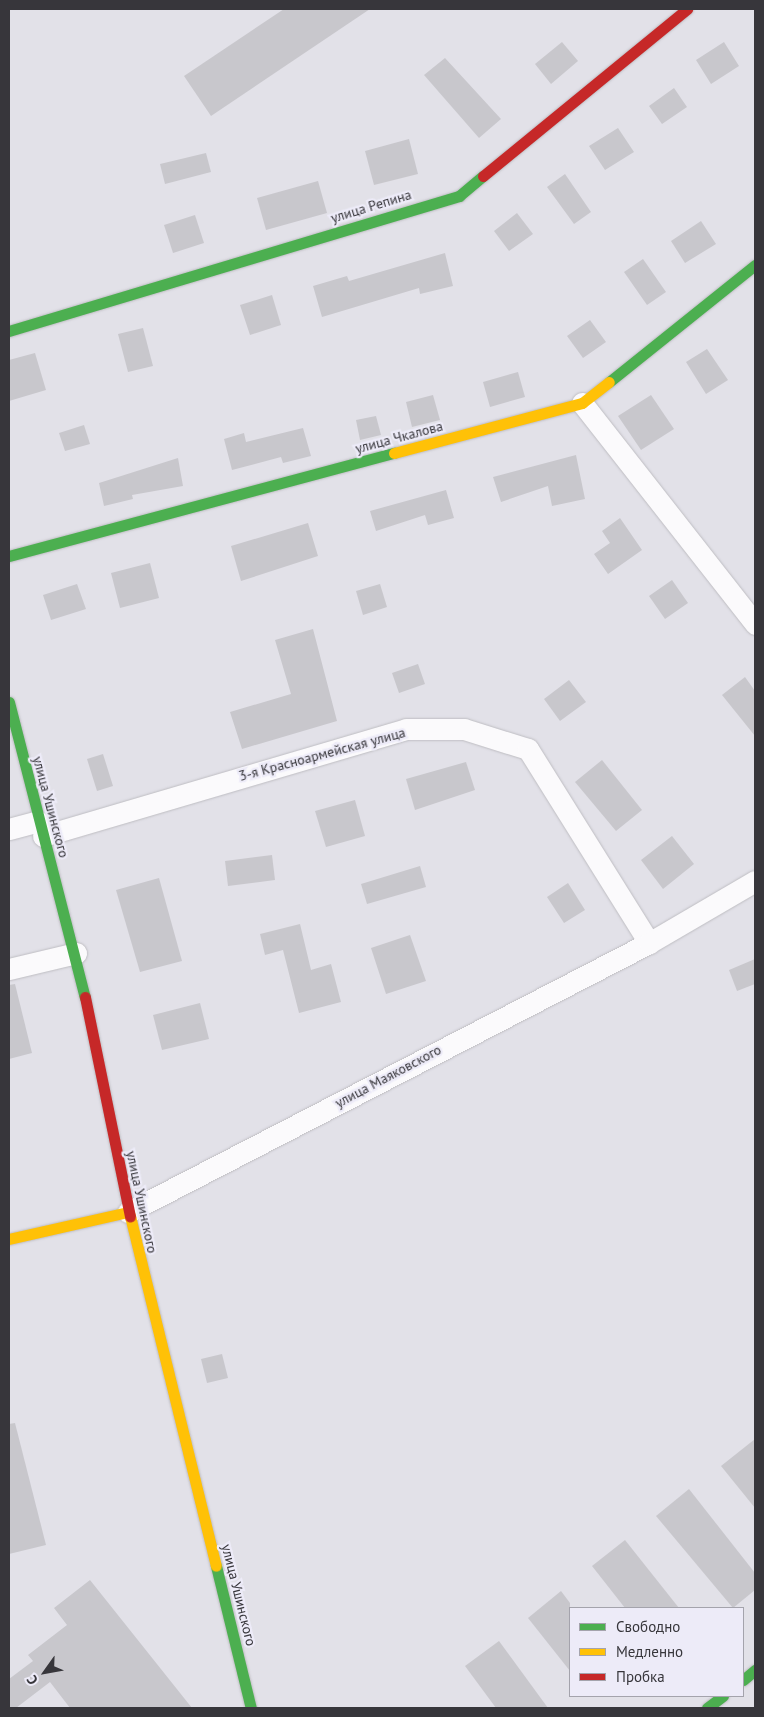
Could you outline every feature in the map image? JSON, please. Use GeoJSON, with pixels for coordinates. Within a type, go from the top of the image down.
{"type":"FeatureCollection","features":[{"type":"Feature","properties":{"kind":"street","name":"улица Репина"},"geometry":{"type":"LineString","coordinates":[[9,331],[459,196],[687,9]]}},
{"type":"Feature","properties":{"kind":"street","name":"улица Чкалова"},"geometry":{"type":"LineString","coordinates":[[9,556],[582,403],[755,265]]}},
{"type":"Feature","properties":{"kind":"street"},"geometry":{"type":"LineString","coordinates":[[582,403],[748,599],[755,624]]}},
{"type":"Feature","properties":{"kind":"street","name":"улица Ушинского"},"geometry":{"type":"LineString","coordinates":[[9,702],[40,829],[76,953],[128,1212],[251,1708]]}},
{"type":"Feature","properties":{"kind":"street","name":"3-я Красноармейская улица"},"geometry":{"type":"LineString","coordinates":[[9,828],[40,829],[406,729],[464,729],[528,749],[649,943]]}},
{"type":"Feature","properties":{"kind":"street","name":"улица Маяковского"},"geometry":{"type":"LineString","coordinates":[[9,1239],[128,1212],[649,943],[755,881]]}},
{"type":"Feature","properties":{"kind":"street"},"geometry":{"type":"LineString","coordinates":[[9,969],[76,953]]}},
{"type":"Feature","properties":{"kind":"street"},"geometry":{"type":"LineString","coordinates":[[744,1679],[755,1670]]}},
{"type":"Feature","properties":{"kind":"street"},"geometry":{"type":"LineString","coordinates":[[707,1708],[722,1697]]}},
{"type":"Feature","properties":{"kind":"building"},"geometry":{"type":"Polygon","coordinates":[[[284,9],[370,9],[211,116],[184,76],[284,9]]]}},
{"type":"Feature","properties":{"kind":"building"},"geometry":{"type":"Polygon","coordinates":[[[562,42],[578,61],[551,84],[535,64],[562,42]]]}},
{"type":"Feature","properties":{"kind":"building"},"geometry":{"type":"Polygon","coordinates":[[[724,42],[739,66],[711,84],[696,60],[724,42]]]}},
{"type":"Feature","properties":{"kind":"building"},"geometry":{"type":"Polygon","coordinates":[[[445,58],[501,119],[479,138],[424,75],[445,58]]]}},
{"type":"Feature","properties":{"kind":"building"},"geometry":{"type":"Polygon","coordinates":[[[674,88],[687,107],[662,124],[649,106],[674,88]]]}},
{"type":"Feature","properties":{"kind":"building"},"geometry":{"type":"Polygon","coordinates":[[[618,128],[634,152],[605,170],[589,146],[618,128]]]}},
{"type":"Feature","properties":{"kind":"building"},"geometry":{"type":"Polygon","coordinates":[[[409,139],[418,174],[374,185],[365,151],[409,139]]]}},
{"type":"Feature","properties":{"kind":"building"},"geometry":{"type":"Polygon","coordinates":[[[206,153],[211,172],[165,184],[160,164],[206,153]]]}},
{"type":"Feature","properties":{"kind":"building"},"geometry":{"type":"Polygon","coordinates":[[[565,174],[591,212],[574,224],[547,187],[565,174]]]}},
{"type":"Feature","properties":{"kind":"building"},"geometry":{"type":"Polygon","coordinates":[[[318,181],[327,213],[266,230],[257,198],[318,181]]]}},
{"type":"Feature","properties":{"kind":"building"},"geometry":{"type":"Polygon","coordinates":[[[517,213],[533,234],[509,251],[494,231],[517,213]]]}},
{"type":"Feature","properties":{"kind":"building"},"geometry":{"type":"Polygon","coordinates":[[[195,215],[204,243],[173,253],[164,225],[195,215]]]}},
{"type":"Feature","properties":{"kind":"building"},"geometry":{"type":"Polygon","coordinates":[[[701,221],[716,244],[685,263],[671,241],[701,221]]]}},
{"type":"Feature","properties":{"kind":"building"},"geometry":{"type":"Polygon","coordinates":[[[445,253],[453,286],[420,294],[419,288],[322,317],[313,286],[347,276],[349,281],[445,253]]]}},
{"type":"Feature","properties":{"kind":"building"},"geometry":{"type":"Polygon","coordinates":[[[643,259],[666,292],[647,305],[624,272],[643,259]]]}},
{"type":"Feature","properties":{"kind":"building"},"geometry":{"type":"Polygon","coordinates":[[[272,295],[281,325],[250,335],[240,305],[272,295]]]}},
{"type":"Feature","properties":{"kind":"building"},"geometry":{"type":"Polygon","coordinates":[[[590,320],[606,342],[583,358],[567,336],[590,320]]]}},
{"type":"Feature","properties":{"kind":"building"},"geometry":{"type":"Polygon","coordinates":[[[143,328],[153,366],[128,372],[118,334],[143,328]]]}},
{"type":"Feature","properties":{"kind":"building"},"geometry":{"type":"Polygon","coordinates":[[[707,349],[728,380],[706,394],[686,362],[707,349]]]}},
{"type":"Feature","properties":{"kind":"building"},"geometry":{"type":"Polygon","coordinates":[[[35,353],[46,390],[9,401],[9,360],[35,353]]]}},
{"type":"Feature","properties":{"kind":"building"},"geometry":{"type":"Polygon","coordinates":[[[518,372],[525,397],[490,407],[483,382],[518,372]]]}},
{"type":"Feature","properties":{"kind":"building"},"geometry":{"type":"Polygon","coordinates":[[[433,395],[440,420],[412,427],[406,402],[433,395]]]}},
{"type":"Feature","properties":{"kind":"building"},"geometry":{"type":"Polygon","coordinates":[[[651,395],[674,429],[641,450],[618,416],[651,395]]]}},
{"type":"Feature","properties":{"kind":"building"},"geometry":{"type":"Polygon","coordinates":[[[376,416],[381,435],[360,440],[356,420],[376,416]]]}},
{"type":"Feature","properties":{"kind":"building"},"geometry":{"type":"Polygon","coordinates":[[[84,425],[90,444],[65,451],[59,433],[84,425]]]}},
{"type":"Feature","properties":{"kind":"building"},"geometry":{"type":"Polygon","coordinates":[[[303,428],[311,456],[283,463],[281,457],[232,470],[224,439],[244,433],[246,442],[303,428]]]}},
{"type":"Feature","properties":{"kind":"building"},"geometry":{"type":"Polygon","coordinates":[[[576,455],[585,499],[552,506],[548,486],[501,502],[493,477],[576,455]]]}},
{"type":"Feature","properties":{"kind":"building"},"geometry":{"type":"Polygon","coordinates":[[[178,458],[183,486],[132,495],[133,499],[104,506],[99,483],[178,458]]]}},
{"type":"Feature","properties":{"kind":"building"},"geometry":{"type":"Polygon","coordinates":[[[446,490],[454,518],[428,525],[425,515],[376,531],[370,511],[446,490]]]}},
{"type":"Feature","properties":{"kind":"building"},"geometry":{"type":"Polygon","coordinates":[[[620,518],[642,550],[608,574],[594,554],[610,543],[602,531],[620,518]]]}},
{"type":"Feature","properties":{"kind":"building"},"geometry":{"type":"Polygon","coordinates":[[[308,523],[318,556],[241,581],[231,546],[308,523]]]}},
{"type":"Feature","properties":{"kind":"building"},"geometry":{"type":"Polygon","coordinates":[[[150,563],[159,598],[120,608],[111,573],[150,563]]]}},
{"type":"Feature","properties":{"kind":"building"},"geometry":{"type":"Polygon","coordinates":[[[672,580],[688,603],[665,619],[649,596],[672,580]]]}},
{"type":"Feature","properties":{"kind":"building"},"geometry":{"type":"Polygon","coordinates":[[[77,584],[86,609],[51,620],[43,595],[77,584]]]}},
{"type":"Feature","properties":{"kind":"building"},"geometry":{"type":"Polygon","coordinates":[[[380,584],[387,607],[363,615],[356,591],[380,584]]]}},
{"type":"Feature","properties":{"kind":"building"},"geometry":{"type":"Polygon","coordinates":[[[313,629],[337,721],[242,749],[230,712],[291,694],[275,640],[313,629]]]}},
{"type":"Feature","properties":{"kind":"building"},"geometry":{"type":"Polygon","coordinates":[[[418,664],[425,684],[399,693],[392,673],[418,664]]]}},
{"type":"Feature","properties":{"kind":"building"},"geometry":{"type":"Polygon","coordinates":[[[745,677],[755,691],[755,736],[722,695],[745,677]]]}},
{"type":"Feature","properties":{"kind":"building"},"geometry":{"type":"Polygon","coordinates":[[[569,680],[586,702],[560,721],[544,699],[569,680]]]}},
{"type":"Feature","properties":{"kind":"building"},"geometry":{"type":"Polygon","coordinates":[[[103,754],[113,786],[97,791],[87,759],[103,754]]]}},
{"type":"Feature","properties":{"kind":"building"},"geometry":{"type":"Polygon","coordinates":[[[602,760],[642,810],[616,831],[575,782],[602,760]]]}},
{"type":"Feature","properties":{"kind":"building"},"geometry":{"type":"Polygon","coordinates":[[[466,762],[475,790],[415,810],[406,779],[466,762]]]}},
{"type":"Feature","properties":{"kind":"building"},"geometry":{"type":"Polygon","coordinates":[[[355,800],[365,836],[326,847],[315,811],[355,800]]]}},
{"type":"Feature","properties":{"kind":"building"},"geometry":{"type":"Polygon","coordinates":[[[672,836],[694,864],[663,889],[641,860],[672,836]]]}},
{"type":"Feature","properties":{"kind":"building"},"geometry":{"type":"Polygon","coordinates":[[[272,855],[275,880],[228,886],[225,861],[272,855]]]}},
{"type":"Feature","properties":{"kind":"building"},"geometry":{"type":"Polygon","coordinates":[[[420,866],[426,887],[367,904],[361,884],[420,866]]]}},
{"type":"Feature","properties":{"kind":"building"},"geometry":{"type":"Polygon","coordinates":[[[159,878],[182,961],[140,972],[116,890],[159,878]]]}},
{"type":"Feature","properties":{"kind":"building"},"geometry":{"type":"Polygon","coordinates":[[[568,883],[585,910],[564,923],[547,897],[568,883]]]}},
{"type":"Feature","properties":{"kind":"building"},"geometry":{"type":"Polygon","coordinates":[[[300,924],[311,970],[331,964],[341,1002],[299,1013],[283,950],[265,955],[260,934],[300,924]]]}},
{"type":"Feature","properties":{"kind":"building"},"geometry":{"type":"Polygon","coordinates":[[[410,935],[426,981],[386,994],[371,948],[410,935]]]}},
{"type":"Feature","properties":{"kind":"building"},"geometry":{"type":"Polygon","coordinates":[[[755,959],[755,984],[737,991],[729,970],[755,959]]]}},
{"type":"Feature","properties":{"kind":"building"},"geometry":{"type":"Polygon","coordinates":[[[15,984],[32,1053],[9,1059],[9,985],[15,984]]]}},
{"type":"Feature","properties":{"kind":"building"},"geometry":{"type":"Polygon","coordinates":[[[200,1003],[209,1039],[162,1050],[153,1015],[200,1003]]]}},
{"type":"Feature","properties":{"kind":"building"},"geometry":{"type":"Polygon","coordinates":[[[222,1354],[228,1378],[207,1383],[201,1359],[222,1354]]]}},
{"type":"Feature","properties":{"kind":"building"},"geometry":{"type":"Polygon","coordinates":[[[15,1423],[46,1545],[9,1554],[9,1424],[15,1423]]]}},
{"type":"Feature","properties":{"kind":"building"},"geometry":{"type":"Polygon","coordinates":[[[755,1439],[755,1508],[721,1466],[755,1439]]]}},
{"type":"Feature","properties":{"kind":"building"},"geometry":{"type":"Polygon","coordinates":[[[689,1489],[755,1573],[755,1590],[732,1607],[656,1516],[689,1489]]]}},
{"type":"Feature","properties":{"kind":"building"},"geometry":{"type":"Polygon","coordinates":[[[625,1540],[678,1607],[624,1607],[592,1566],[625,1540]]]}},
{"type":"Feature","properties":{"kind":"building"},"geometry":{"type":"Polygon","coordinates":[[[90,1580],[192,1708],[70,1708],[50,1682],[16,1708],[9,1708],[9,1679],[33,1661],[28,1655],[67,1625],[54,1608],[90,1580]]]}},
{"type":"Feature","properties":{"kind":"building"},"geometry":{"type":"Polygon","coordinates":[[[561,1591],[570,1603],[569,1670],[528,1618],[561,1591]]]}},
{"type":"Feature","properties":{"kind":"building"},"geometry":{"type":"Polygon","coordinates":[[[499,1641],[548,1708],[496,1708],[465,1666],[499,1641]]]}},
{"type":"Feature","properties":{"kind":"traffic: fast"},"geometry":{"type":"LineString","coordinates":[[9,331],[459,196],[483,176]]}},
{"type":"Feature","properties":{"kind":"traffic: fast"},"geometry":{"type":"LineString","coordinates":[[609,382],[755,265]]}},
{"type":"Feature","properties":{"kind":"traffic: fast"},"geometry":{"type":"LineString","coordinates":[[9,556],[394,453]]}},
{"type":"Feature","properties":{"kind":"traffic: fast"},"geometry":{"type":"LineString","coordinates":[[9,702],[85,997]]}},
{"type":"Feature","properties":{"kind":"traffic: fast"},"geometry":{"type":"LineString","coordinates":[[216,1566],[251,1708]]}},
{"type":"Feature","properties":{"kind":"traffic: fast"},"geometry":{"type":"LineString","coordinates":[[744,1679],[755,1670]]}},
{"type":"Feature","properties":{"kind":"traffic: fast"},"geometry":{"type":"LineString","coordinates":[[707,1708],[722,1697]]}},
{"type":"Feature","properties":{"kind":"traffic: slow"},"geometry":{"type":"LineString","coordinates":[[394,453],[582,403],[609,382]]}},
{"type":"Feature","properties":{"kind":"traffic: slow"},"geometry":{"type":"LineString","coordinates":[[9,1239],[128,1212]]}},
{"type":"Feature","properties":{"kind":"traffic: slow"},"geometry":{"type":"LineString","coordinates":[[130,1216],[216,1566]]}},
{"type":"Feature","properties":{"kind":"traffic: jam"},"geometry":{"type":"LineString","coordinates":[[483,176],[687,9]]}},
{"type":"Feature","properties":{"kind":"traffic: jam"},"geometry":{"type":"LineString","coordinates":[[85,997],[130,1216]]}}]}
